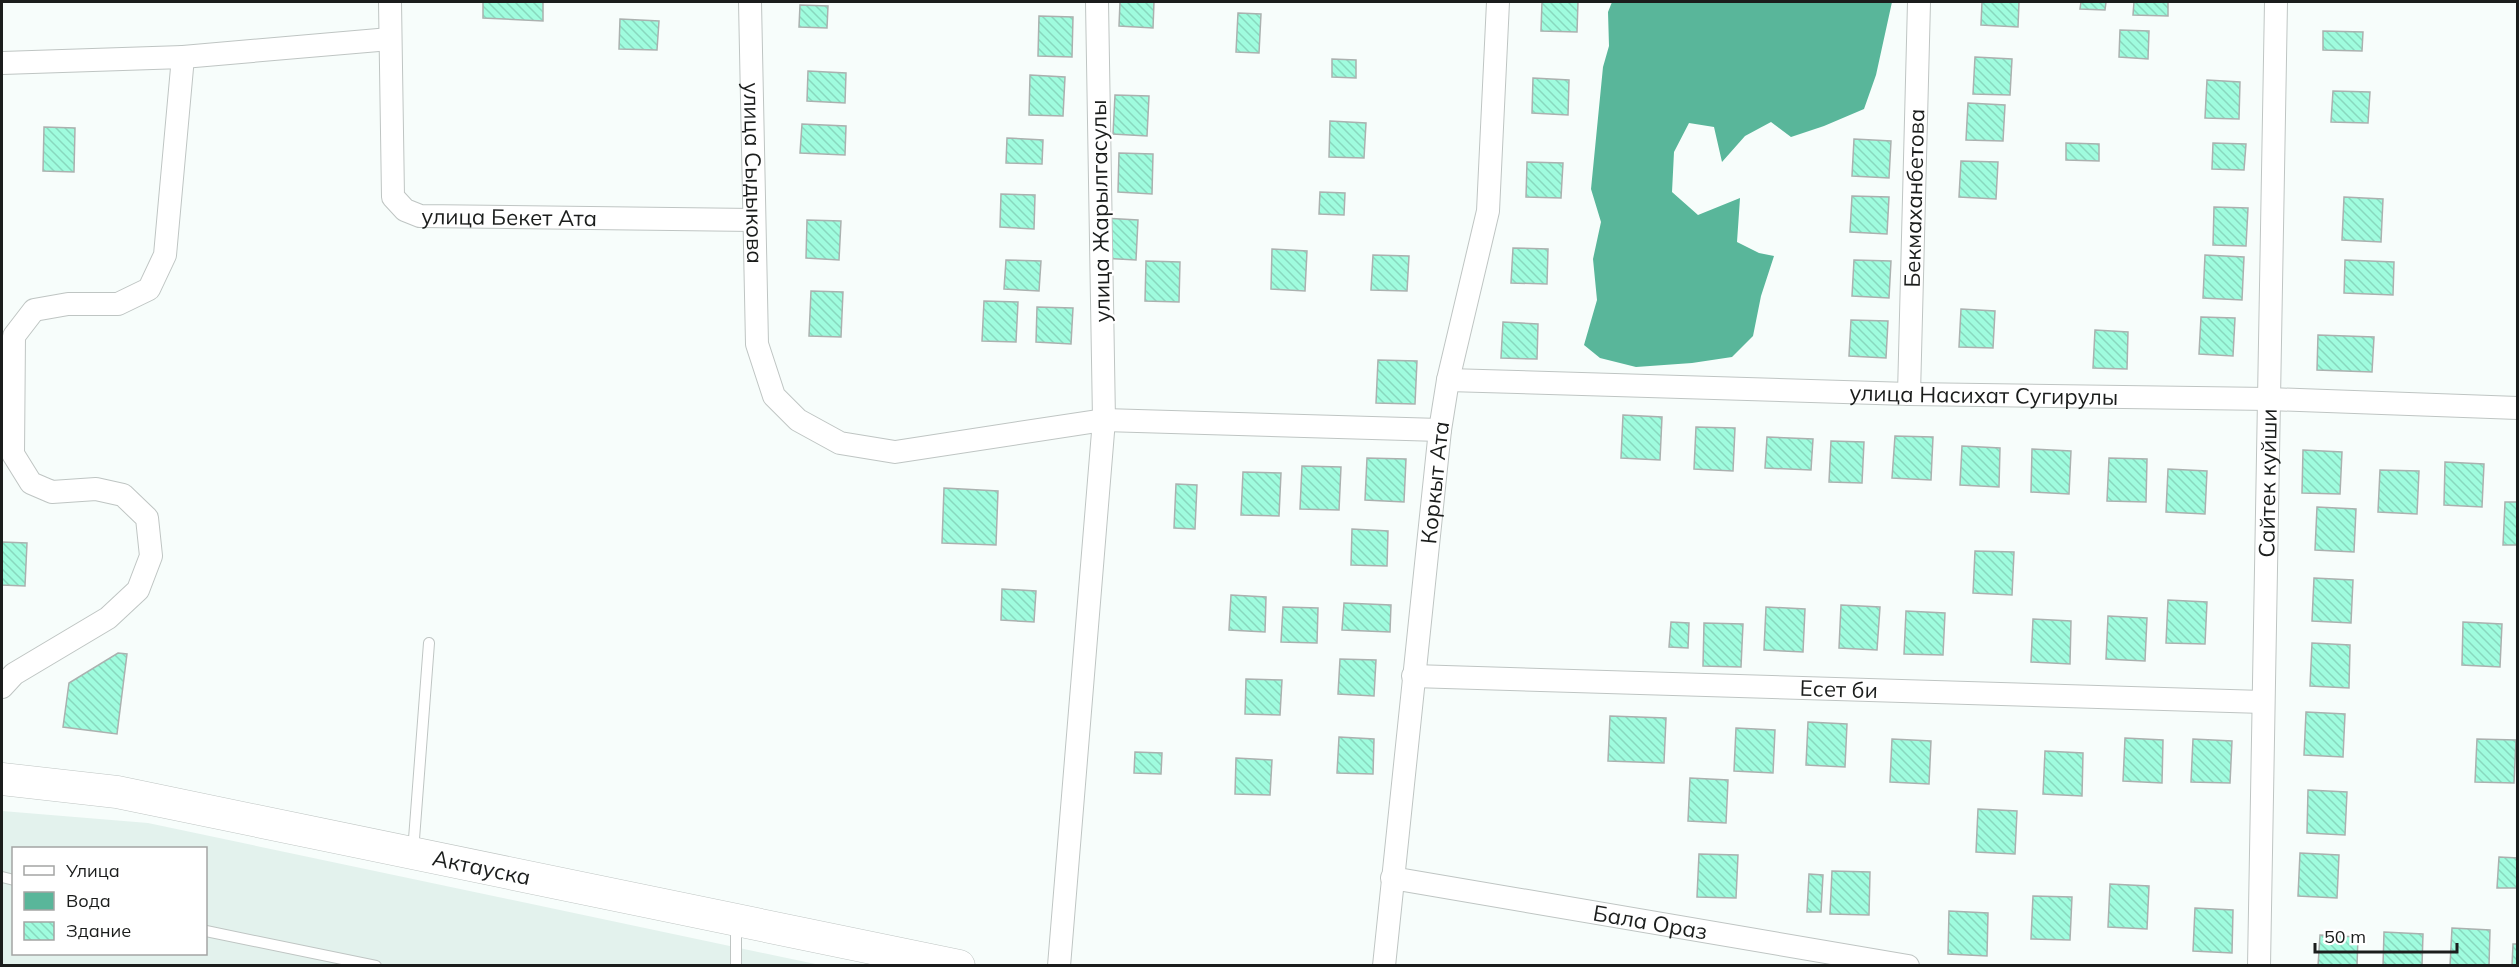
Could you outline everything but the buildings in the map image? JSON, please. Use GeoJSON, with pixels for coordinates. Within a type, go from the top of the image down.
{"type":"FeatureCollection","features":[{"type":"Feature","properties":{"kind":"main road","name":"Актауска"},"geometry":{"type":"LineString","coordinates":[[2,779],[117,792],[959,966]]}},
{"type":"Feature","properties":{"kind":"street","name":"улица Бекет Ата"},"geometry":{"type":"LineString","coordinates":[[390,2],[393,197],[405,210],[420,216],[754,220]]}},
{"type":"Feature","properties":{"kind":"street","name":"улица Сыдыкова"},"geometry":{"type":"LineString","coordinates":[[750,2],[757,344],[774,396],[798,420],[840,443],[894,453],[1104,420],[1440,430]]}},
{"type":"Feature","properties":{"kind":"street","name":"улица Жарылгасулы"},"geometry":{"type":"LineString","coordinates":[[1059,966],[1104,420],[1097,2]]}},
{"type":"Feature","properties":{"kind":"street","name":"Коркыт Ата"},"geometry":{"type":"LineString","coordinates":[[1383,966],[1440,430],[1448,380],[1488,211],[1498,2]]}},
{"type":"Feature","properties":{"kind":"street","name":"Бекмаханбетова"},"geometry":{"type":"LineString","coordinates":[[1909,394],[1919,2]]}},
{"type":"Feature","properties":{"kind":"street","name":"Сайтек куйши"},"geometry":{"type":"LineString","coordinates":[[2259,966],[2276,2]]}},
{"type":"Feature","properties":{"kind":"street"},"geometry":{"type":"LineString","coordinates":[[2,63],[183,57],[390,39]]}},
{"type":"Feature","properties":{"kind":"street"},"geometry":{"type":"LineString","coordinates":[[2,687],[14,674],[108,618],[138,590],[150,556],[147,518],[123,495],[96,489],[52,492],[31,483],[13,454],[14,336],[34,310],[68,304],[118,304],[149,289],[165,255],[183,57]]}},
{"type":"Feature","properties":{"kind":"street","name":"улица Насихат Сугирулы"},"geometry":{"type":"LineString","coordinates":[[1448,380],[1909,394],[2269,399],[2517,408]]}},
{"type":"Feature","properties":{"kind":"street","name":"Есет би"},"geometry":{"type":"LineString","coordinates":[[1413,676],[2263,702]]}},
{"type":"Feature","properties":{"kind":"street","name":"Бала Ораз"},"geometry":{"type":"LineString","coordinates":[[1392,878],[1908,966]]}},
{"type":"Feature","properties":{"kind":"lane"},"geometry":{"type":"LineString","coordinates":[[413,854],[429,643]]}},
{"type":"Feature","properties":{"kind":"lane"},"geometry":{"type":"LineString","coordinates":[[736,920],[736,966]]}},
{"type":"Feature","properties":{"kind":"lane"},"geometry":{"type":"LineString","coordinates":[[207,931],[376,966]]}},
{"type":"Feature","properties":{"kind":"shaded area"},"geometry":{"type":"Polygon","coordinates":[[[2,811],[148,823],[820,965],[2,965],[2,811]]]}},
{"type":"Feature","properties":{"kind":"water"},"geometry":{"type":"Polygon","coordinates":[[[1612,2],[1892,2],[1876,75],[1864,109],[1791,137],[1771,122],[1745,136],[1722,162],[1714,127],[1689,123],[1674,152],[1672,192],[1698,215],[1740,198],[1737,242],[1759,253],[1774,256],[1761,296],[1753,336],[1732,357],[1692,363],[1636,367],[1600,358],[1584,345],[1597,300],[1593,259],[1601,222],[1591,189],[1603,67],[1609,46],[1608,12],[1612,2]]]}}]}
